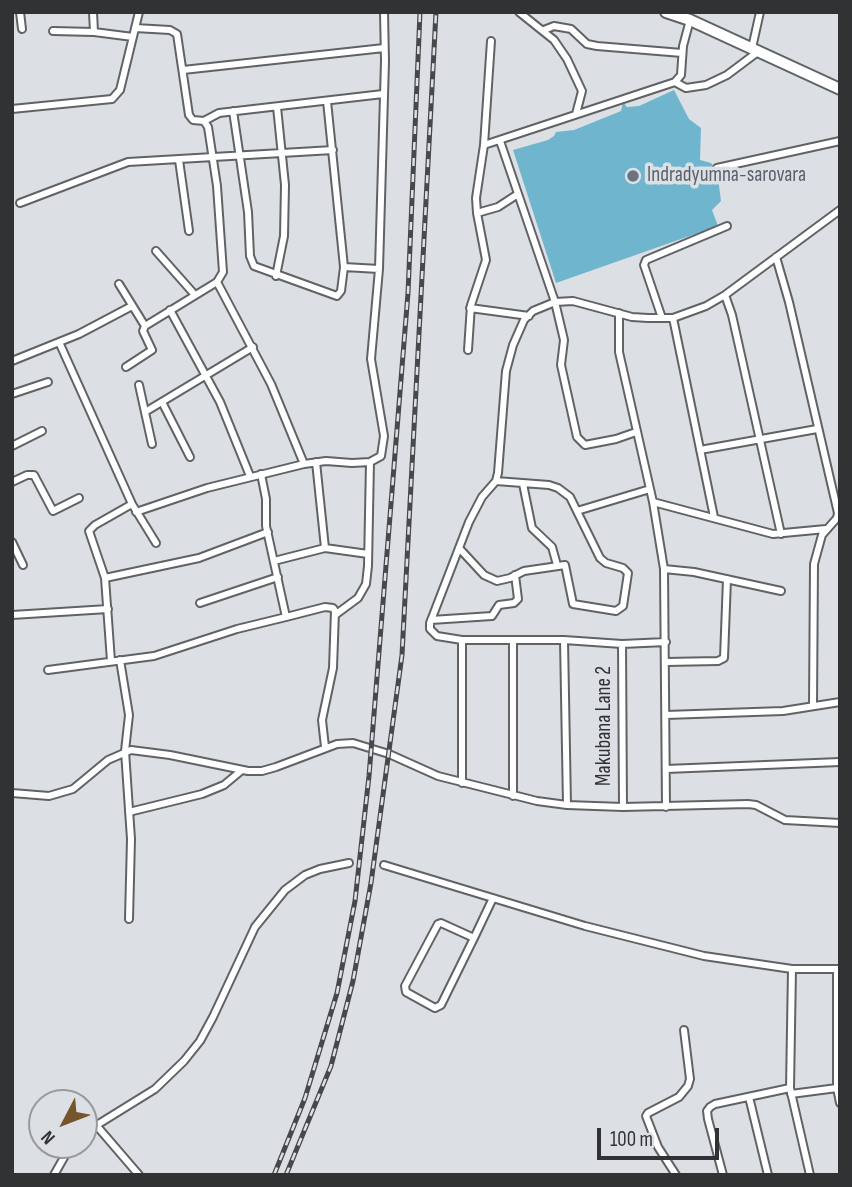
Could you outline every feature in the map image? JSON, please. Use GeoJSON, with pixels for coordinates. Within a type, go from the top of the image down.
{"type":"FeatureCollection","features":[{"type":"Feature","properties":{"kind":"highway"},"geometry":{"type":"LineString","coordinates":[[666,12],[690,20],[840,89]]}},
{"type":"Feature","properties":{"kind":"street"},"geometry":{"type":"LineString","coordinates":[[20,12],[22,29]]}},
{"type":"Feature","properties":{"kind":"street"},"geometry":{"type":"LineString","coordinates":[[93,12],[94,32]]}},
{"type":"Feature","properties":{"kind":"street"},"geometry":{"type":"LineString","coordinates":[[12,109],[112,99],[120,90],[139,12]]}},
{"type":"Feature","properties":{"kind":"street"},"geometry":{"type":"LineString","coordinates":[[136,512],[207,488],[304,464],[370,462],[378,459],[384,451],[381,411],[371,359],[379,268],[384,12]]}},
{"type":"Feature","properties":{"kind":"street"},"geometry":{"type":"LineString","coordinates":[[519,12],[544,30],[561,48],[579,83],[582,98],[576,114]]}},
{"type":"Feature","properties":{"kind":"street"},"geometry":{"type":"LineString","coordinates":[[675,82],[686,88],[706,85],[727,75],[755,49],[760,12]]}},
{"type":"Feature","properties":{"kind":"street"},"geometry":{"type":"LineString","coordinates":[[484,145],[675,82],[681,75],[682,53],[690,20]]}},
{"type":"Feature","properties":{"kind":"street"},"geometry":{"type":"LineString","coordinates":[[544,30],[554,26],[571,29],[587,44],[597,46],[682,53]]}},
{"type":"Feature","properties":{"kind":"street"},"geometry":{"type":"LineString","coordinates":[[135,28],[174,31],[179,39],[191,118],[204,121],[219,113],[383,94]]}},
{"type":"Feature","properties":{"kind":"street"},"geometry":{"type":"LineString","coordinates":[[53,31],[133,37]]}},
{"type":"Feature","properties":{"kind":"street"},"geometry":{"type":"LineString","coordinates":[[468,350],[470,308],[486,260],[477,213],[491,41]]}},
{"type":"Feature","properties":{"kind":"street"},"geometry":{"type":"LineString","coordinates":[[183,70],[384,48]]}},
{"type":"Feature","properties":{"kind":"street"},"geometry":{"type":"LineString","coordinates":[[233,111],[250,256],[258,269],[337,296],[341,291],[344,267],[327,101]]}},
{"type":"Feature","properties":{"kind":"street"},"geometry":{"type":"LineString","coordinates":[[276,276],[285,218],[283,152],[277,107]]}},
{"type":"Feature","properties":{"kind":"street"},"geometry":{"type":"LineString","coordinates":[[126,367],[152,349],[143,331],[145,326],[218,282],[223,272],[223,249],[212,157],[208,127],[204,121]]}},
{"type":"Feature","properties":{"kind":"street"},"geometry":{"type":"LineString","coordinates":[[500,141],[555,302],[564,340],[561,365],[579,441],[585,444],[601,442],[636,432]]}},
{"type":"Feature","properties":{"kind":"street"},"geometry":{"type":"LineString","coordinates":[[718,168],[840,141]]}},
{"type":"Feature","properties":{"kind":"street"},"geometry":{"type":"LineString","coordinates":[[20,204],[128,162],[333,150]]}},
{"type":"Feature","properties":{"kind":"street"},"geometry":{"type":"LineString","coordinates":[[178,160],[188,231]]}},
{"type":"Feature","properties":{"kind":"street"},"geometry":{"type":"LineString","coordinates":[[477,213],[498,207],[518,194]]}},
{"type":"Feature","properties":{"kind":"street"},"geometry":{"type":"LineString","coordinates":[[666,642],[622,644],[564,640],[462,640],[432,633],[432,621],[459,548],[478,503],[496,481],[506,370],[513,345],[524,320],[545,305],[555,302],[573,301],[632,317],[662,318],[706,306],[725,295],[840,210]]}},
{"type":"Feature","properties":{"kind":"street"},"geometry":{"type":"LineString","coordinates":[[662,318],[645,265],[646,260],[727,226]]}},
{"type":"Feature","properties":{"kind":"street"},"geometry":{"type":"LineString","coordinates":[[156,251],[195,295]]}},
{"type":"Feature","properties":{"kind":"street"},"geometry":{"type":"LineString","coordinates":[[776,257],[789,302],[817,429],[836,494],[837,518],[826,528],[814,564],[813,706]]}},
{"type":"Feature","properties":{"kind":"street"},"geometry":{"type":"LineString","coordinates":[[344,267],[379,268]]}},
{"type":"Feature","properties":{"kind":"street"},"geometry":{"type":"LineString","coordinates":[[218,282],[271,384],[304,464]]}},
{"type":"Feature","properties":{"kind":"street"},"geometry":{"type":"LineString","coordinates":[[119,284],[145,326]]}},
{"type":"Feature","properties":{"kind":"street"},"geometry":{"type":"LineString","coordinates":[[725,295],[781,534]]}},
{"type":"Feature","properties":{"kind":"street"},"geometry":{"type":"LineString","coordinates":[[12,361],[79,334],[132,306]]}},
{"type":"Feature","properties":{"kind":"street"},"geometry":{"type":"LineString","coordinates":[[470,308],[529,316]]}},
{"type":"Feature","properties":{"kind":"street"},"geometry":{"type":"LineString","coordinates":[[170,310],[233,432],[250,477]]}},
{"type":"Feature","properties":{"kind":"street"},"geometry":{"type":"LineString","coordinates":[[619,313],[619,352],[653,502],[664,569],[666,807]]}},
{"type":"Feature","properties":{"kind":"street"},"geometry":{"type":"LineString","coordinates":[[673,317],[714,517]]}},
{"type":"Feature","properties":{"kind":"street"},"geometry":{"type":"LineString","coordinates":[[59,342],[132,504],[156,543]]}},
{"type":"Feature","properties":{"kind":"street"},"geometry":{"type":"LineString","coordinates":[[145,412],[253,346]]}},
{"type":"Feature","properties":{"kind":"street"},"geometry":{"type":"LineString","coordinates":[[12,394],[48,382]]}},
{"type":"Feature","properties":{"kind":"street"},"geometry":{"type":"LineString","coordinates":[[139,385],[152,443]]}},
{"type":"Feature","properties":{"kind":"street"},"geometry":{"type":"LineString","coordinates":[[162,402],[190,457]]}},
{"type":"Feature","properties":{"kind":"street"},"geometry":{"type":"LineString","coordinates":[[700,450],[817,429]]}},
{"type":"Feature","properties":{"kind":"street"},"geometry":{"type":"LineString","coordinates":[[12,446],[42,431]]}},
{"type":"Feature","properties":{"kind":"street"},"geometry":{"type":"LineString","coordinates":[[316,462],[325,548]]}},
{"type":"Feature","properties":{"kind":"street"},"geometry":{"type":"LineString","coordinates":[[335,615],[363,592],[368,554],[370,462]]}},
{"type":"Feature","properties":{"kind":"street"},"geometry":{"type":"LineString","coordinates":[[261,474],[268,531],[286,617]]}},
{"type":"Feature","properties":{"kind":"street"},"geometry":{"type":"LineString","coordinates":[[12,482],[27,475],[34,475],[53,510],[79,498]]}},
{"type":"Feature","properties":{"kind":"street"},"geometry":{"type":"LineString","coordinates":[[459,548],[490,579],[504,580],[557,565],[567,566],[570,599],[573,604],[616,611],[621,609],[628,573],[600,558],[570,497],[558,488],[496,481]]}},
{"type":"Feature","properties":{"kind":"street"},"geometry":{"type":"LineString","coordinates":[[523,484],[532,528],[552,547],[557,565]]}},
{"type":"Feature","properties":{"kind":"street"},"geometry":{"type":"LineString","coordinates":[[577,511],[650,489]]}},
{"type":"Feature","properties":{"kind":"street"},"geometry":{"type":"LineString","coordinates":[[653,502],[765,532],[781,534],[826,528]]}},
{"type":"Feature","properties":{"kind":"street"},"geometry":{"type":"LineString","coordinates":[[111,661],[105,578],[89,531],[132,504]]}},
{"type":"Feature","properties":{"kind":"street"},"geometry":{"type":"LineString","coordinates":[[105,578],[199,558],[268,531]]}},
{"type":"Feature","properties":{"kind":"street"},"geometry":{"type":"LineString","coordinates":[[12,542],[23,565]]}},
{"type":"Feature","properties":{"kind":"street"},"geometry":{"type":"LineString","coordinates":[[274,561],[325,548],[368,554]]}},
{"type":"Feature","properties":{"kind":"street"},"geometry":{"type":"LineString","coordinates":[[664,569],[694,572],[781,591]]}},
{"type":"Feature","properties":{"kind":"street"},"geometry":{"type":"LineString","coordinates":[[432,621],[492,616],[499,605],[514,603],[518,599],[515,575]]}},
{"type":"Feature","properties":{"kind":"street"},"geometry":{"type":"LineString","coordinates":[[200,603],[278,577]]}},
{"type":"Feature","properties":{"kind":"street"},"geometry":{"type":"LineString","coordinates":[[666,662],[718,661],[724,658],[727,579]]}},
{"type":"Feature","properties":{"kind":"street"},"geometry":{"type":"LineString","coordinates":[[48,670],[177,650],[237,629],[325,607],[333,608],[333,668],[322,720],[325,747]]}},
{"type":"Feature","properties":{"kind":"street"},"geometry":{"type":"LineString","coordinates":[[12,615],[108,610]]}},
{"type":"Feature","properties":{"kind":"street"},"geometry":{"type":"LineString","coordinates":[[462,640],[462,783]]}},
{"type":"Feature","properties":{"kind":"street"},"geometry":{"type":"LineString","coordinates":[[564,640],[567,805]]}},
{"type":"Feature","properties":{"kind":"street"},"geometry":{"type":"LineString","coordinates":[[513,641],[513,796]]}},
{"type":"Feature","properties":{"kind":"street","name":"Makubana Lane 2"},"geometry":{"type":"LineString","coordinates":[[622,644],[623,807]]}},
{"type":"Feature","properties":{"kind":"street"},"geometry":{"type":"LineString","coordinates":[[120,660],[129,715],[125,751],[131,876],[129,919]]}},
{"type":"Feature","properties":{"kind":"street"},"geometry":{"type":"LineString","coordinates":[[666,715],[761,713],[840,702]]}},
{"type":"Feature","properties":{"kind":"street"},"geometry":{"type":"LineString","coordinates":[[12,793],[49,796],[73,789],[108,760],[125,751],[150,751],[262,771],[325,747],[353,743],[462,783],[513,796],[567,805],[666,807],[748,804],[756,805],[785,820],[840,823]]}},
{"type":"Feature","properties":{"kind":"street"},"geometry":{"type":"LineString","coordinates":[[666,769],[840,762]]}},
{"type":"Feature","properties":{"kind":"street"},"geometry":{"type":"LineString","coordinates":[[129,812],[202,794],[224,785],[242,769]]}},
{"type":"Feature","properties":{"kind":"street"},"geometry":{"type":"LineString","coordinates":[[98,1124],[148,1094],[184,1061],[200,1041],[255,927],[285,890],[305,875],[349,863]]}},
{"type":"Feature","properties":{"kind":"street"},"geometry":{"type":"LineString","coordinates":[[384,865],[585,926],[704,956],[792,969],[838,969],[837,1088],[840,1103]]}},
{"type":"Feature","properties":{"kind":"street"},"geometry":{"type":"LineString","coordinates":[[474,938],[438,924],[405,986],[406,992],[435,1008],[441,1005],[474,938],[493,898]]}},
{"type":"Feature","properties":{"kind":"street"},"geometry":{"type":"LineString","coordinates":[[792,969],[791,1091],[810,1175]]}},
{"type":"Feature","properties":{"kind":"street"},"geometry":{"type":"LineString","coordinates":[[676,1175],[658,1147],[646,1116],[679,1097],[688,1086],[690,1079],[684,1030]]}},
{"type":"Feature","properties":{"kind":"street"},"geometry":{"type":"LineString","coordinates":[[723,1175],[707,1111],[715,1104],[791,1091],[837,1088]]}},
{"type":"Feature","properties":{"kind":"street"},"geometry":{"type":"LineString","coordinates":[[749,1097],[768,1175]]}},
{"type":"Feature","properties":{"kind":"street"},"geometry":{"type":"LineString","coordinates":[[98,1127],[139,1175]]}},
{"type":"Feature","properties":{"kind":"water"},"geometry":{"type":"Polygon","coordinates":[[[674,90],[689,119],[701,128],[700,160],[711,163],[717,171],[721,201],[712,210],[718,226],[556,283],[513,150],[548,140],[556,132],[574,130],[621,111],[623,102],[627,107],[639,106],[674,90]]]}},
{"type":"Feature","properties":{"kind":"railway"},"geometry":{"type":"LineString","coordinates":[[274,1175],[305,1098],[337,993],[355,901],[369,776],[408,293],[420,12]]}},
{"type":"Feature","properties":{"kind":"railway"},"geometry":{"type":"LineString","coordinates":[[286,1175],[331,1066],[353,981],[371,883],[402,655],[436,12]]}},
{"type":"Feature","properties":{"kind":"place","name":"Indradyumna-sarovara"},"geometry":{"type":"Point","coordinates":[633,176]}}]}
